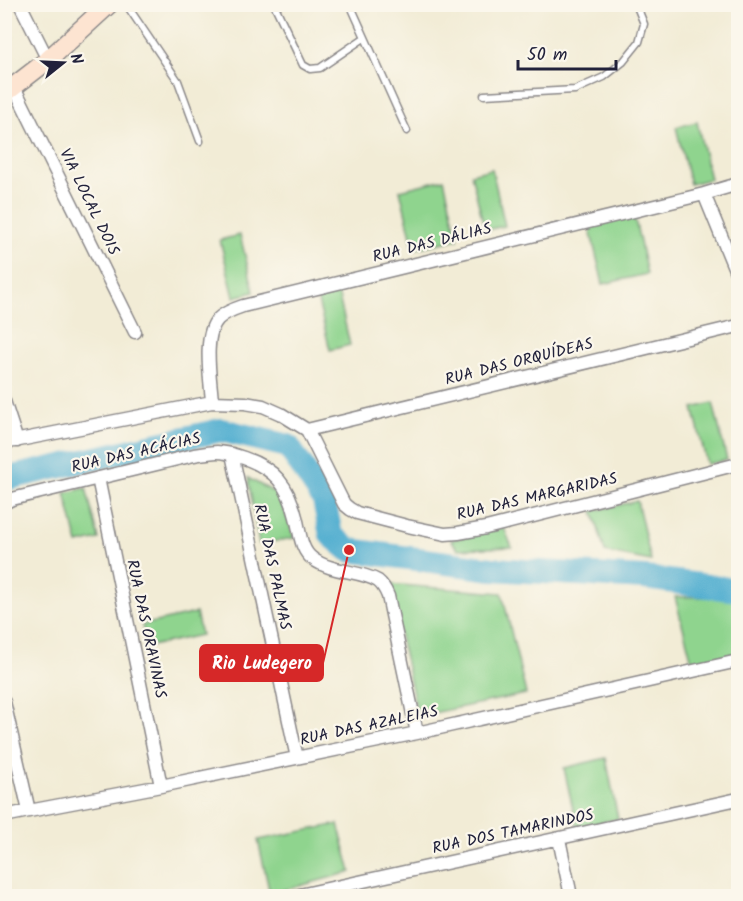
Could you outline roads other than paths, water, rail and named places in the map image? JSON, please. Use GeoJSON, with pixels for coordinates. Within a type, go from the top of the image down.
{"type":"FeatureCollection","features":[{"type":"Feature","properties":{"kind":"main road"},"geometry":{"type":"LineString","coordinates":[[9,90],[48,60],[109,4]]}},
{"type":"Feature","properties":{"kind":"street"},"geometry":{"type":"LineString","coordinates":[[20,4],[48,60]]}},
{"type":"Feature","properties":{"kind":"street","name":"VIA LOCAL DOIS"},"geometry":{"type":"LineString","coordinates":[[9,90],[135,332]]}},
{"type":"Feature","properties":{"kind":"street","name":"RUA DAS DÁLIAS"},"geometry":{"type":"LineString","coordinates":[[212,402],[210,334],[219,318],[230,311],[738,184]]}},
{"type":"Feature","properties":{"kind":"street"},"geometry":{"type":"LineString","coordinates":[[704,194],[738,277]]}},
{"type":"Feature","properties":{"kind":"street","name":"RUA DAS ORQUÍDEAS"},"geometry":{"type":"LineString","coordinates":[[307,430],[738,326]]}},
{"type":"Feature","properties":{"kind":"street"},"geometry":{"type":"LineString","coordinates":[[4,401],[18,441]]}},
{"type":"Feature","properties":{"kind":"street"},"geometry":{"type":"LineString","coordinates":[[4,443],[212,402],[263,406],[307,430]]}},
{"type":"Feature","properties":{"kind":"street","name":"RUA DAS MARGARIDAS"},"geometry":{"type":"LineString","coordinates":[[307,430],[344,504],[350,509],[362,515],[445,534],[486,528],[738,464]]}},
{"type":"Feature","properties":{"kind":"street","name":"RUA DAS ACÁCIAS"},"geometry":{"type":"LineString","coordinates":[[4,503],[12,499],[194,455],[219,452],[232,454],[270,470],[292,501],[303,547],[312,558],[332,568],[377,581],[386,590],[417,734]]}},
{"type":"Feature","properties":{"kind":"street","name":"RUA DAS PALMAS"},"geometry":{"type":"LineString","coordinates":[[232,454],[297,758]]}},
{"type":"Feature","properties":{"kind":"street","name":"RUA DAS ORAVINAS"},"geometry":{"type":"LineString","coordinates":[[98,478],[161,786]]}},
{"type":"Feature","properties":{"kind":"street","name":"RUA DAS AZALEIAS"},"geometry":{"type":"LineString","coordinates":[[4,816],[417,734],[738,661]]}},
{"type":"Feature","properties":{"kind":"street"},"geometry":{"type":"LineString","coordinates":[[4,702],[28,811]]}},
{"type":"Feature","properties":{"kind":"street","name":"RUA DOS TAMARINDOS"},"geometry":{"type":"LineString","coordinates":[[295,897],[738,799]]}},
{"type":"Feature","properties":{"kind":"street"},"geometry":{"type":"LineString","coordinates":[[559,839],[571,897]]}},
{"type":"Feature","properties":{"kind":"lane"},"geometry":{"type":"LineString","coordinates":[[126,4],[178,81],[200,141]]}},
{"type":"Feature","properties":{"kind":"lane"},"geometry":{"type":"LineString","coordinates":[[274,4],[303,65],[310,69],[320,68],[364,38]]}},
{"type":"Feature","properties":{"kind":"lane"},"geometry":{"type":"LineString","coordinates":[[350,4],[407,131]]}},
{"type":"Feature","properties":{"kind":"lane"},"geometry":{"type":"LineString","coordinates":[[484,95],[575,90],[604,77],[623,62],[639,42],[644,24],[636,4]]}},
{"type":"Feature","properties":{"kind":"waterway"},"geometry":{"type":"LineString","coordinates":[[4,479],[221,430],[288,446],[324,500],[331,535],[349,550],[492,569],[645,578],[738,590]]}},
{"type":"Feature","properties":{"kind":"place","name":"Rio Ludegero"},"geometry":{"type":"Point","coordinates":[349,550]}}]}
